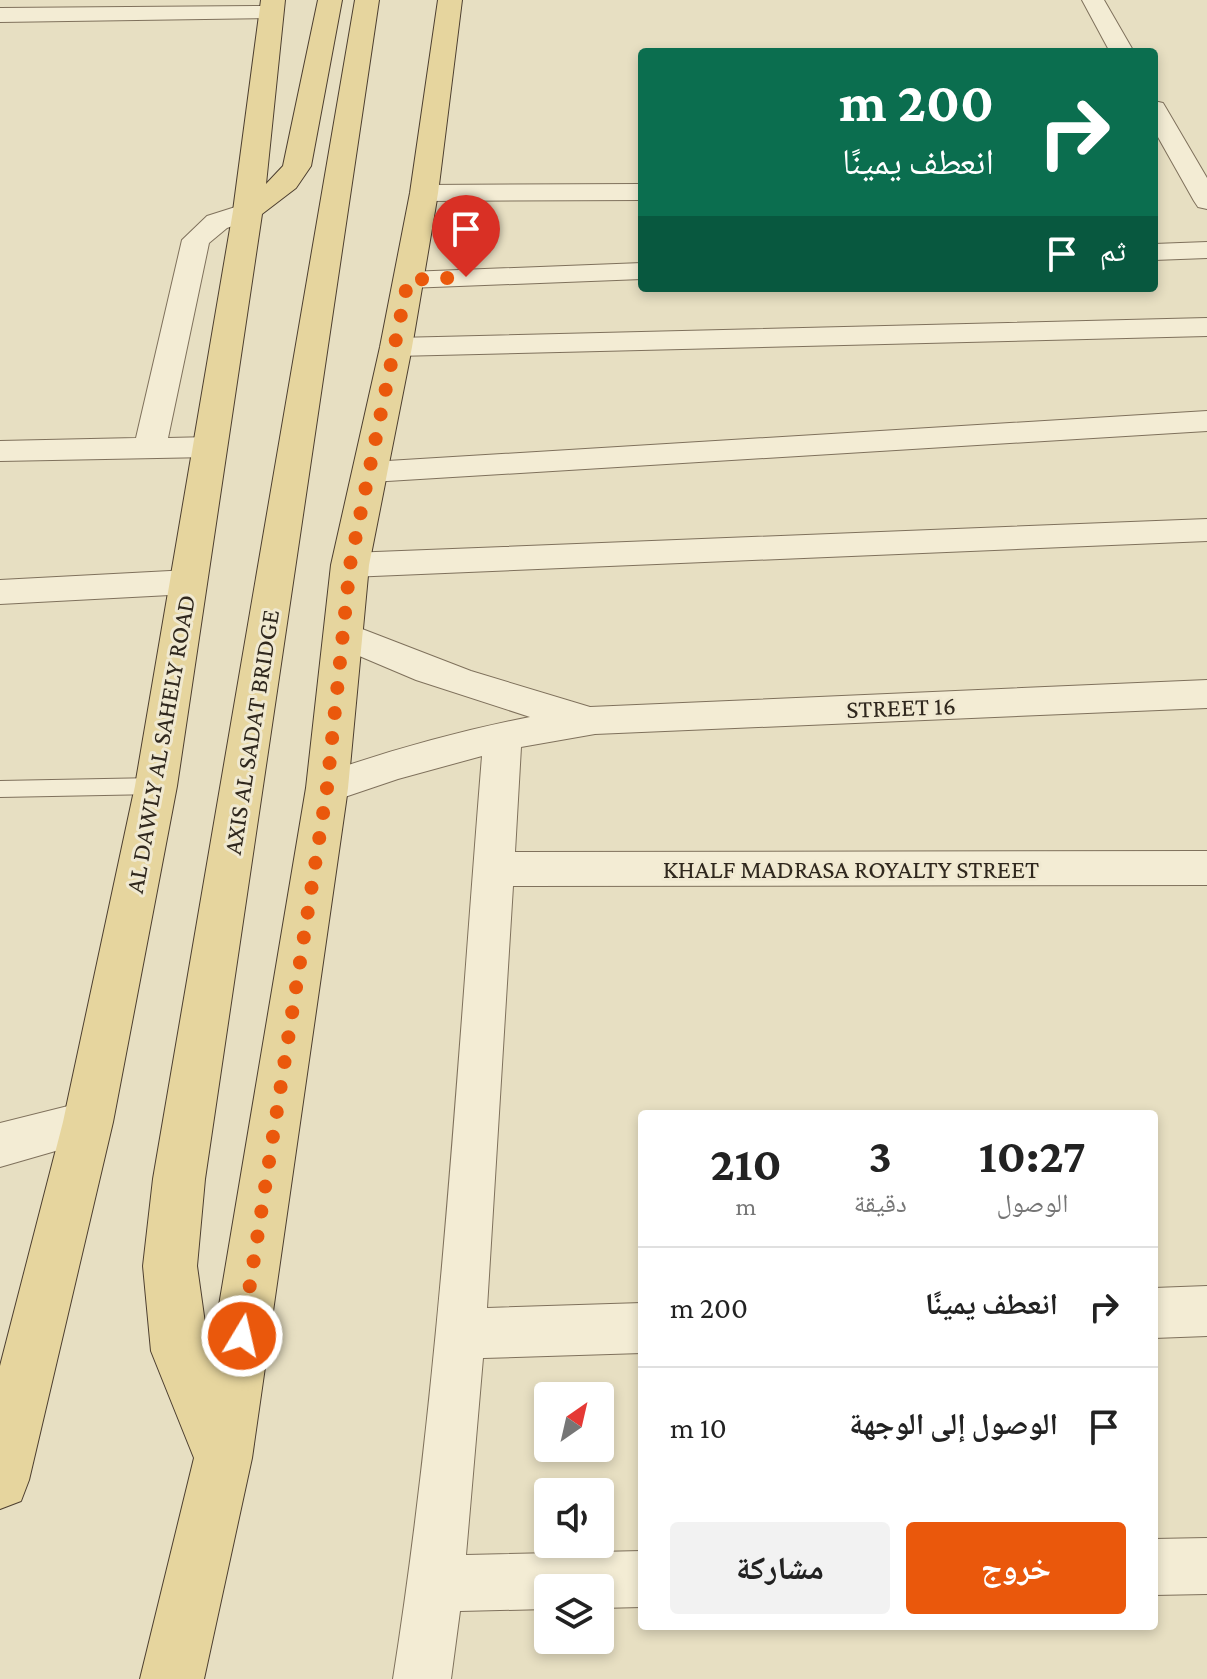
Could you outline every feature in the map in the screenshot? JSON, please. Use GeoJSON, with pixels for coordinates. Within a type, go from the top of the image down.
{"type":"FeatureCollection","features":[{"type":"Feature","properties":{"kind":"main road"},"geometry":{"type":"LineString","coordinates":[[248,211],[286,182],[297,166],[330,0]]}},
{"type":"Feature","properties":{"kind":"main road","name":"AXIS AL SADAT BRIDGE"},"geometry":{"type":"LineString","coordinates":[[223,1458],[179,1351],[170,1266],[179,1179],[367,0]]}},
{"type":"Feature","properties":{"kind":"main road"},"geometry":{"type":"LineString","coordinates":[[172,1679],[223,1458],[327,788],[350,565],[396,347],[424,193],[450,0]]}},
{"type":"Feature","properties":{"kind":"main road","name":"AL DAWLY AL SAHELY ROAD"},"geometry":{"type":"LineString","coordinates":[[0,1480],[88,1122],[156,786],[248,211],[272,6]]}},
{"type":"Feature","properties":{"kind":"street"},"geometry":{"type":"LineString","coordinates":[[1093,0],[1120,48]]}},
{"type":"Feature","properties":{"kind":"street"},"geometry":{"type":"LineString","coordinates":[[0,15],[272,6]]}},
{"type":"Feature","properties":{"kind":"street"},"geometry":{"type":"LineString","coordinates":[[1158,115],[1205,195]]}},
{"type":"Feature","properties":{"kind":"street"},"geometry":{"type":"LineString","coordinates":[[424,193],[638,192]]}},
{"type":"Feature","properties":{"kind":"street"},"geometry":{"type":"LineString","coordinates":[[150,448],[196,240],[217,222],[248,211]]}},
{"type":"Feature","properties":{"kind":"street"},"geometry":{"type":"LineString","coordinates":[[1158,252],[1207,250]]}},
{"type":"Feature","properties":{"kind":"street"},"geometry":{"type":"LineString","coordinates":[[408,280],[638,271]]}},
{"type":"Feature","properties":{"kind":"street"},"geometry":{"type":"LineString","coordinates":[[396,347],[1207,327]]}},
{"type":"Feature","properties":{"kind":"street"},"geometry":{"type":"LineString","coordinates":[[371,472],[1207,421]]}},
{"type":"Feature","properties":{"kind":"street"},"geometry":{"type":"LineString","coordinates":[[0,451],[210,447]]}},
{"type":"Feature","properties":{"kind":"street"},"geometry":{"type":"LineString","coordinates":[[350,565],[1207,530]]}},
{"type":"Feature","properties":{"kind":"street"},"geometry":{"type":"LineString","coordinates":[[0,592],[189,582]]}},
{"type":"Feature","properties":{"kind":"street","name":"STREET 16"},"geometry":{"type":"LineString","coordinates":[[344,635],[400,662],[461,684],[595,720]]}},
{"type":"Feature","properties":{"kind":"street","name":"STREET 16"},"geometry":{"type":"LineString","coordinates":[[327,788],[385,766],[503,734],[595,720],[1207,694]]}},
{"type":"Feature","properties":{"kind":"street"},"geometry":{"type":"LineString","coordinates":[[422,1679],[436,1584],[460,1334],[503,734]]}},
{"type":"Feature","properties":{"kind":"street","name":"KHALF MADRASA ROYALTY STREET"},"geometry":{"type":"LineString","coordinates":[[495,869],[1207,868]]}},
{"type":"Feature","properties":{"kind":"street"},"geometry":{"type":"LineString","coordinates":[[0,1145],[88,1122]]}},
{"type":"Feature","properties":{"kind":"street"},"geometry":{"type":"LineString","coordinates":[[1158,1313],[1207,1311]]}},
{"type":"Feature","properties":{"kind":"street"},"geometry":{"type":"LineString","coordinates":[[460,1334],[638,1328]]}},
{"type":"Feature","properties":{"kind":"street"},"geometry":{"type":"LineString","coordinates":[[1158,1567],[1207,1566]]}},
{"type":"Feature","properties":{"kind":"street"},"geometry":{"type":"LineString","coordinates":[[436,1584],[638,1579]]}},
{"type":"Feature","properties":{"kind":"lane"},"geometry":{"type":"LineString","coordinates":[[0,789],[156,786]]}},
{"type":"Feature","properties":{"kind":"route"},"geometry":{"type":"LineString","coordinates":[[242,1336],[327,788],[350,565],[408,280],[466,277]]}}]}
